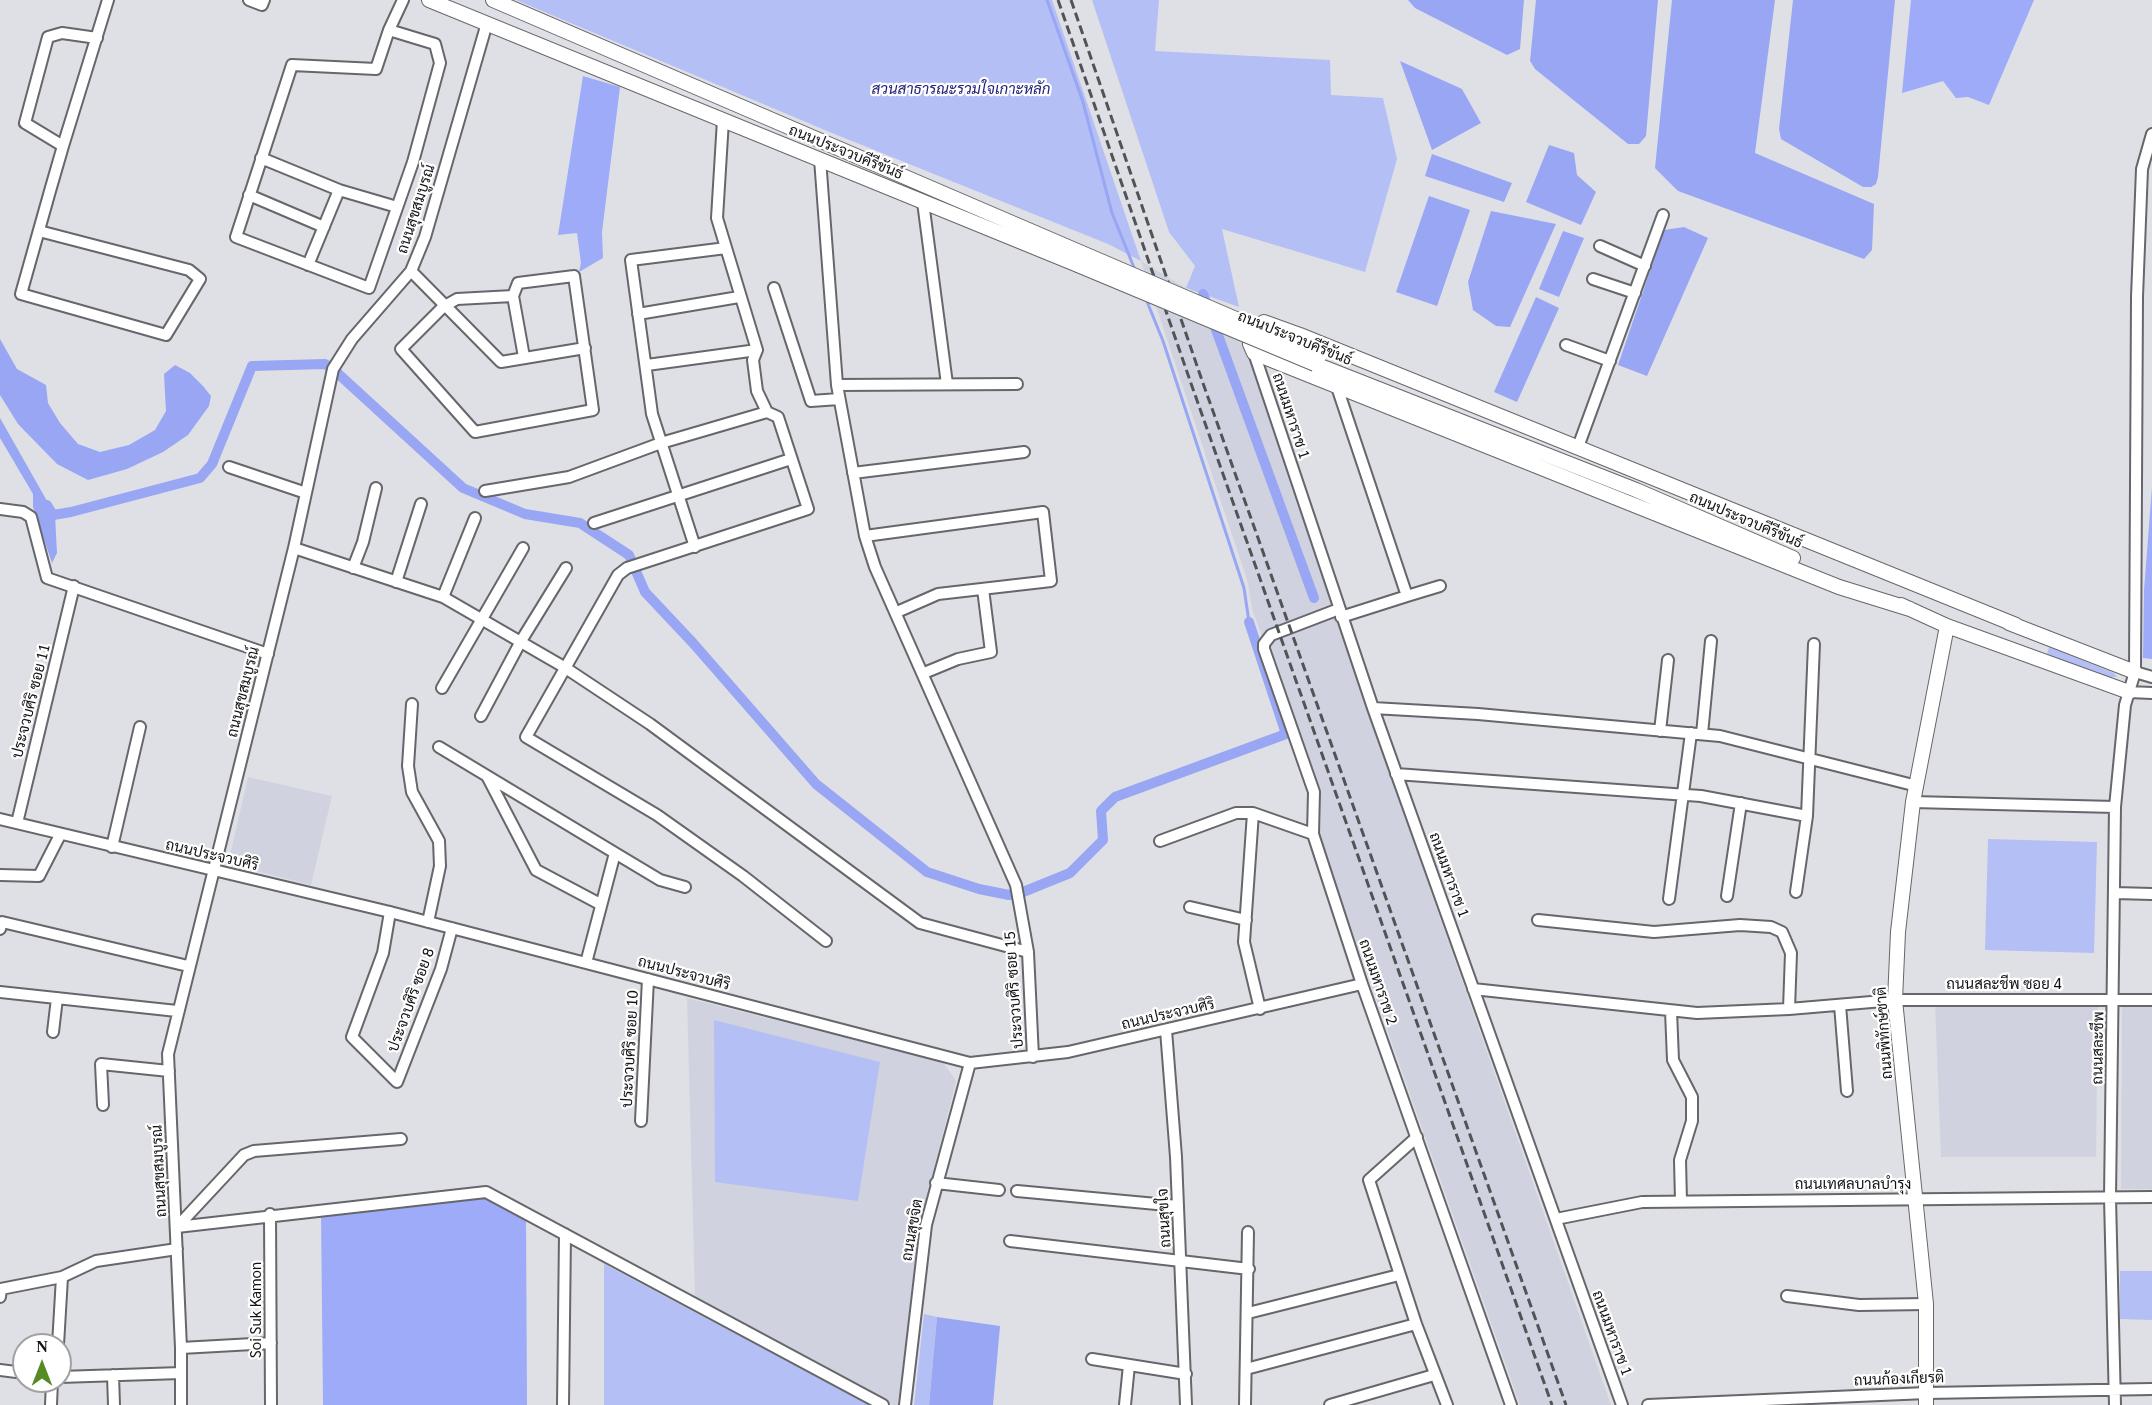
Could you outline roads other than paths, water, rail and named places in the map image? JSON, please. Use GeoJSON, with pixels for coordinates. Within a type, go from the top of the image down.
{"type":"FeatureCollection","features":[{"type":"Feature","properties":{"kind":"main road","name":"ถนนประจวบคีรีขันธ์"},"geometry":{"type":"LineString","coordinates":[[429,0],[923,202],[1080,259]]}},
{"type":"Feature","properties":{"kind":"main road","name":"ถนนประจวบคีรีขันธ์"},"geometry":{"type":"LineString","coordinates":[[493,0],[1080,259],[1317,360],[1636,490],[1947,626],[2129,692]]}},
{"type":"Feature","properties":{"kind":"main road"},"geometry":{"type":"LineString","coordinates":[[1910,609],[1839,587],[1254,353],[1250,344],[1251,335],[1254,328],[1264,322],[1416,380],[2016,625]]}},
{"type":"Feature","properties":{"kind":"main road","name":"ถนนประจวบคีรีขันธ์"},"geometry":{"type":"LineString","coordinates":[[1317,360],[2135,672]]}},
{"type":"Feature","properties":{"kind":"main road","name":"ถนนพิทักษ์ชาติ"},"geometry":{"type":"LineString","coordinates":[[1927,1399],[1926,1304],[1895,1000],[1898,932],[1913,802],[1947,626]]}},
{"type":"Feature","properties":{"kind":"main road"},"geometry":{"type":"LineString","coordinates":[[2038,660],[2044,637]]}},
{"type":"Feature","properties":{"kind":"street"},"geometry":{"type":"LineString","coordinates":[[39,231],[189,270],[200,279],[165,335],[21,294],[63,146],[108,0]]}},
{"type":"Feature","properties":{"kind":"street"},"geometry":{"type":"LineString","coordinates":[[249,0],[262,5],[264,0]]}},
{"type":"Feature","properties":{"kind":"street"},"geometry":{"type":"LineString","coordinates":[[389,30],[435,44],[440,63],[413,162],[369,288],[236,237],[292,65],[376,69],[389,30],[403,0]]}},
{"type":"Feature","properties":{"kind":"street","name":"ถนนสุขสมบูรณ์"},"geometry":{"type":"LineString","coordinates":[[181,1405],[177,1227],[168,1054],[177,1011],[216,870],[294,548],[333,369],[352,339],[411,271],[425,237],[487,23]]}},
{"type":"Feature","properties":{"kind":"street"},"geometry":{"type":"LineString","coordinates":[[63,146],[25,123],[48,37],[62,33],[97,38]]}},
{"type":"Feature","properties":{"kind":"street"},"geometry":{"type":"LineString","coordinates":[[723,120],[717,218],[739,297],[757,350],[753,360],[757,391],[767,412],[777,417],[808,509],[638,564],[618,575],[526,737],[657,815],[743,876],[826,941]]}},
{"type":"Feature","properties":{"kind":"street","name":"ถนนสละชีพ"},"geometry":{"type":"LineString","coordinates":[[2115,1405],[2110,1197],[2115,807],[2129,692],[2135,672],[2137,297],[2142,170],[2152,134]]}},
{"type":"Feature","properties":{"kind":"street"},"geometry":{"type":"LineString","coordinates":[[261,158],[339,190],[397,207]]}},
{"type":"Feature","properties":{"kind":"street","name":"ประจวบศิริ ซอย 15"},"geometry":{"type":"LineString","coordinates":[[820,159],[837,385],[866,536],[875,567],[897,612],[1016,885],[1029,952],[1034,1057]]}},
{"type":"Feature","properties":{"kind":"street"},"geometry":{"type":"LineString","coordinates":[[308,265],[339,190]]}},
{"type":"Feature","properties":{"kind":"street"},"geometry":{"type":"LineString","coordinates":[[249,195],[324,226]]}},
{"type":"Feature","properties":{"kind":"street"},"geometry":{"type":"LineString","coordinates":[[923,202],[947,384]]}},
{"type":"Feature","properties":{"kind":"street"},"geometry":{"type":"LineString","coordinates":[[1578,447],[1663,215]]}},
{"type":"Feature","properties":{"kind":"street"},"geometry":{"type":"LineString","coordinates":[[1600,246],[1645,266]]}},
{"type":"Feature","properties":{"kind":"street"},"geometry":{"type":"LineString","coordinates":[[695,547],[652,414],[631,260],[726,248]]}},
{"type":"Feature","properties":{"kind":"street"},"geometry":{"type":"LineString","coordinates":[[411,271],[443,307],[501,362],[585,348]]}},
{"type":"Feature","properties":{"kind":"street"},"geometry":{"type":"LineString","coordinates":[[513,296],[457,299],[443,307],[401,349],[475,432],[592,410],[574,276],[518,283],[513,296],[524,357]]}},
{"type":"Feature","properties":{"kind":"street"},"geometry":{"type":"LineString","coordinates":[[1593,279],[1635,293]]}},
{"type":"Feature","properties":{"kind":"street"},"geometry":{"type":"LineString","coordinates":[[774,288],[810,401],[839,399]]}},
{"type":"Feature","properties":{"kind":"street"},"geometry":{"type":"LineString","coordinates":[[638,314],[739,297]]}},
{"type":"Feature","properties":{"kind":"street"},"geometry":{"type":"LineString","coordinates":[[1566,345],[1610,361]]}},
{"type":"Feature","properties":{"kind":"street"},"geometry":{"type":"LineString","coordinates":[[647,365],[757,350]]}},
{"type":"Feature","properties":{"kind":"street","name":"ถนนมหาราช 1"},"geometry":{"type":"LineString","coordinates":[[1254,353],[1396,774],[1622,1405]]}},
{"type":"Feature","properties":{"kind":"street"},"geometry":{"type":"LineString","coordinates":[[837,385],[1017,384]]}},
{"type":"Feature","properties":{"kind":"street"},"geometry":{"type":"LineString","coordinates":[[1337,387],[1407,596]]}},
{"type":"Feature","properties":{"kind":"street"},"geometry":{"type":"LineString","coordinates":[[485,491],[569,477],[661,443],[767,412]]}},
{"type":"Feature","properties":{"kind":"street"},"geometry":{"type":"LineString","coordinates":[[853,473],[1024,452]]}},
{"type":"Feature","properties":{"kind":"street"},"geometry":{"type":"LineString","coordinates":[[594,524],[791,459]]}},
{"type":"Feature","properties":{"kind":"street"},"geometry":{"type":"LineString","coordinates":[[229,467],[306,493]]}},
{"type":"Feature","properties":{"kind":"street"},"geometry":{"type":"LineString","coordinates":[[353,568],[363,542],[375,488]]}},
{"type":"Feature","properties":{"kind":"street"},"geometry":{"type":"LineString","coordinates":[[396,582],[421,504]]}},
{"type":"Feature","properties":{"kind":"street"},"geometry":{"type":"LineString","coordinates":[[0,508],[23,512],[31,518],[47,578],[268,654]]}},
{"type":"Feature","properties":{"kind":"street"},"geometry":{"type":"LineString","coordinates":[[866,536],[1043,512],[1051,581],[938,594],[897,612]]}},
{"type":"Feature","properties":{"kind":"street"},"geometry":{"type":"LineString","coordinates":[[443,597],[475,518]]}},
{"type":"Feature","properties":{"kind":"street"},"geometry":{"type":"LineString","coordinates":[[294,548],[443,597],[564,667],[650,724],[920,923],[1029,952]]}},
{"type":"Feature","properties":{"kind":"street"},"geometry":{"type":"LineString","coordinates":[[442,688],[480,618],[523,548]]}},
{"type":"Feature","properties":{"kind":"street"},"geometry":{"type":"LineString","coordinates":[[481,716],[521,641],[566,568]]}},
{"type":"Feature","properties":{"kind":"street","name":"ประจวบศิริ ซอย 11"},"geometry":{"type":"LineString","coordinates":[[17,824],[74,586]]}},
{"type":"Feature","properties":{"kind":"street"},"geometry":{"type":"LineString","coordinates":[[1340,613],[1440,586]]}},
{"type":"Feature","properties":{"kind":"street"},"geometry":{"type":"LineString","coordinates":[[924,674],[958,659],[991,652],[983,589]]}},
{"type":"Feature","properties":{"kind":"street","name":"ถนนมหาราช 2"},"geometry":{"type":"LineString","coordinates":[[1340,613],[1271,635],[1264,644],[1314,792],[1313,834],[1362,984],[1511,1405]]}},
{"type":"Feature","properties":{"kind":"street"},"geometry":{"type":"LineString","coordinates":[[1668,899],[1682,794],[1697,734],[1711,641]]}},
{"type":"Feature","properties":{"kind":"street"},"geometry":{"type":"LineString","coordinates":[[1796,892],[1807,816],[1814,644]]}},
{"type":"Feature","properties":{"kind":"street"},"geometry":{"type":"LineString","coordinates":[[1660,731],[1668,660]]}},
{"type":"Feature","properties":{"kind":"street","name":"ถนนประจวบคีรีขันธ์"},"geometry":{"type":"LineString","coordinates":[[2135,672],[2152,677]]}},
{"type":"Feature","properties":{"kind":"street","name":"ถนนประจวบคีรีขันธ์"},"geometry":{"type":"LineString","coordinates":[[2129,692],[2152,693]]}},
{"type":"Feature","properties":{"kind":"street"},"geometry":{"type":"LineString","coordinates":[[412,704],[408,766],[412,792],[439,841],[440,866],[428,922]]}},
{"type":"Feature","properties":{"kind":"street"},"geometry":{"type":"LineString","coordinates":[[1373,708],[1720,736],[1917,786]]}},
{"type":"Feature","properties":{"kind":"street"},"geometry":{"type":"LineString","coordinates":[[112,848],[140,727]]}},
{"type":"Feature","properties":{"kind":"street"},"geometry":{"type":"LineString","coordinates":[[439,747],[660,880],[685,887]]}},
{"type":"Feature","properties":{"kind":"street"},"geometry":{"type":"LineString","coordinates":[[1396,774],[1682,794],[1807,816]]}},
{"type":"Feature","properties":{"kind":"street"},"geometry":{"type":"LineString","coordinates":[[487,776],[536,870],[600,904]]}},
{"type":"Feature","properties":{"kind":"street"},"geometry":{"type":"LineString","coordinates":[[1913,802],[2115,807]]}},
{"type":"Feature","properties":{"kind":"street"},"geometry":{"type":"LineString","coordinates":[[1727,896],[1741,803]]}},
{"type":"Feature","properties":{"kind":"street"},"geometry":{"type":"LineString","coordinates":[[1160,841],[1236,813],[1253,813],[1313,834]]}},
{"type":"Feature","properties":{"kind":"street"},"geometry":{"type":"LineString","coordinates":[[1253,813],[1244,942],[1260,1009]]}},
{"type":"Feature","properties":{"kind":"street","name":"ถนนประจวบศิริ"},"geometry":{"type":"LineString","coordinates":[[0,819],[112,848],[216,870],[390,912],[970,1063],[1034,1057],[1166,1030],[1362,984]]}},
{"type":"Feature","properties":{"kind":"street"},"geometry":{"type":"LineString","coordinates":[[0,875],[39,876],[60,835]]}},
{"type":"Feature","properties":{"kind":"street"},"geometry":{"type":"LineString","coordinates":[[586,963],[615,853]]}},
{"type":"Feature","properties":{"kind":"street"},"geometry":{"type":"LineString","coordinates":[[2115,893],[2152,894]]}},
{"type":"Feature","properties":{"kind":"street"},"geometry":{"type":"LineString","coordinates":[[1190,907],[1246,920]]}},
{"type":"Feature","properties":{"kind":"street","name":"ประจวบศิริ ซอย 8"},"geometry":{"type":"LineString","coordinates":[[390,912],[383,954],[352,1037],[397,1082],[441,969],[452,928]]}},
{"type":"Feature","properties":{"kind":"street"},"geometry":{"type":"LineString","coordinates":[[1538,920],[1654,932],[1740,925],[1771,927],[1782,932],[1791,953],[1789,1010]]}},
{"type":"Feature","properties":{"kind":"street"},"geometry":{"type":"LineString","coordinates":[[0,928],[2,922],[188,966]]}},
{"type":"Feature","properties":{"kind":"street","name":"ประจวบศิริ ซอย 10"},"geometry":{"type":"LineString","coordinates":[[641,1121],[648,979]]}},
{"type":"Feature","properties":{"kind":"street","name":"ถนนสละชีพ ซอย 4"},"geometry":{"type":"LineString","coordinates":[[1473,989],[1671,1011],[1789,1010],[1895,1000],[2114,998],[2152,1000]]}},
{"type":"Feature","properties":{"kind":"street"},"geometry":{"type":"LineString","coordinates":[[0,992],[177,1011]]}},
{"type":"Feature","properties":{"kind":"street"},"geometry":{"type":"LineString","coordinates":[[53,1032],[57,998]]}},
{"type":"Feature","properties":{"kind":"street"},"geometry":{"type":"LineString","coordinates":[[1840,1005],[1847,1091]]}},
{"type":"Feature","properties":{"kind":"street"},"geometry":{"type":"LineString","coordinates":[[1671,1011],[1673,1060],[1692,1097],[1692,1121],[1680,1160],[1682,1201]]}},
{"type":"Feature","properties":{"kind":"street","name":"ถนนสุขใจ"},"geometry":{"type":"LineString","coordinates":[[1166,1030],[1181,1261],[1186,1405]]}},
{"type":"Feature","properties":{"kind":"street","name":"ถนนสุขจิต"},"geometry":{"type":"LineString","coordinates":[[905,1405],[926,1225],[970,1063]]}},
{"type":"Feature","properties":{"kind":"street"},"geometry":{"type":"LineString","coordinates":[[103,1105],[101,1064],[169,1071]]}},
{"type":"Feature","properties":{"kind":"street"},"geometry":{"type":"LineString","coordinates":[[1417,1137],[1369,1180],[1399,1275],[1447,1405]]}},
{"type":"Feature","properties":{"kind":"street"},"geometry":{"type":"LineString","coordinates":[[177,1227],[244,1155],[254,1151],[401,1139]]}},
{"type":"Feature","properties":{"kind":"street"},"geometry":{"type":"LineString","coordinates":[[936,1183],[999,1190]]}},
{"type":"Feature","properties":{"kind":"street"},"geometry":{"type":"LineString","coordinates":[[1017,1191],[1178,1206]]}},
{"type":"Feature","properties":{"kind":"street"},"geometry":{"type":"LineString","coordinates":[[177,1227],[270,1214],[486,1192],[883,1405]]}},
{"type":"Feature","properties":{"kind":"street","name":"ถนนเทศลบาลบำรุง"},"geometry":{"type":"LineString","coordinates":[[1556,1219],[1642,1202],[2152,1197]]}},
{"type":"Feature","properties":{"kind":"street","name":"Soi Suk Kamon"},"geometry":{"type":"LineString","coordinates":[[270,1214],[271,1405]]}},
{"type":"Feature","properties":{"kind":"street"},"geometry":{"type":"LineString","coordinates":[[1245,1405],[1248,1232]]}},
{"type":"Feature","properties":{"kind":"street"},"geometry":{"type":"LineString","coordinates":[[563,1405],[565,1234]]}},
{"type":"Feature","properties":{"kind":"street"},"geometry":{"type":"LineString","coordinates":[[1010,1241],[1249,1269]]}},
{"type":"Feature","properties":{"kind":"street"},"geometry":{"type":"LineString","coordinates":[[0,1297],[1,1289],[62,1277],[96,1261],[177,1249]]}},
{"type":"Feature","properties":{"kind":"street"},"geometry":{"type":"LineString","coordinates":[[1248,1313],[1399,1275]]}},
{"type":"Feature","properties":{"kind":"street"},"geometry":{"type":"LineString","coordinates":[[59,1333],[62,1277]]}},
{"type":"Feature","properties":{"kind":"street"},"geometry":{"type":"LineString","coordinates":[[1787,1296],[1859,1305],[1926,1304]]}},
{"type":"Feature","properties":{"kind":"street"},"geometry":{"type":"LineString","coordinates":[[1246,1369],[1416,1324]]}},
{"type":"Feature","properties":{"kind":"street"},"geometry":{"type":"LineString","coordinates":[[181,1348],[271,1343]]}},
{"type":"Feature","properties":{"kind":"street"},"geometry":{"type":"LineString","coordinates":[[1092,1359],[1186,1374]]}},
{"type":"Feature","properties":{"kind":"street"},"geometry":{"type":"LineString","coordinates":[[1125,1405],[1129,1365]]}},
{"type":"Feature","properties":{"kind":"street"},"geometry":{"type":"LineString","coordinates":[[72,1377],[181,1373]]}},
{"type":"Feature","properties":{"kind":"street"},"geometry":{"type":"LineString","coordinates":[[1330,1405],[1434,1374]]}},
{"type":"Feature","properties":{"kind":"street"},"geometry":{"type":"LineString","coordinates":[[113,1375],[114,1405]]}},
{"type":"Feature","properties":{"kind":"street","name":"ถนนก้องเกียรติ"},"geometry":{"type":"LineString","coordinates":[[1648,1405],[1927,1399],[2152,1389]]}},
{"type":"Feature","properties":{"kind":"waterway"},"geometry":{"type":"LineString","coordinates":[[1047,0],[1083,102],[1112,213],[1135,270]]}},
{"type":"Feature","properties":{"kind":"waterway"},"geometry":{"type":"LineString","coordinates":[[1203,294],[1314,598]]}},
{"type":"Feature","properties":{"kind":"waterway"},"geometry":{"type":"LineString","coordinates":[[1146,299],[1163,341],[1244,588],[1249,622]]}},
{"type":"Feature","properties":{"kind":"waterway"},"geometry":{"type":"LineString","coordinates":[[47,505],[53,515],[71,512],[200,478],[212,464],[252,366],[325,364],[463,488],[525,514],[580,523],[629,555],[645,592],[693,643],[816,784],[927,872],[979,889],[1009,895],[1023,892],[1070,873],[1103,840],[1101,811],[1115,797],[1286,734],[1249,622]]}},
{"type":"Feature","properties":{"kind":"railway"},"geometry":{"type":"LineString","coordinates":[[1058,0],[1552,1405]]}},
{"type":"Feature","properties":{"kind":"railway"},"geometry":{"type":"LineString","coordinates":[[1071,0],[1204,386],[1566,1405]]}},
{"type":"Feature","properties":{"kind":"park label","name":"สวนสาธารณะรวมใจเกาะหลัก"},"geometry":{"type":"Point","coordinates":[961,89]}}]}
